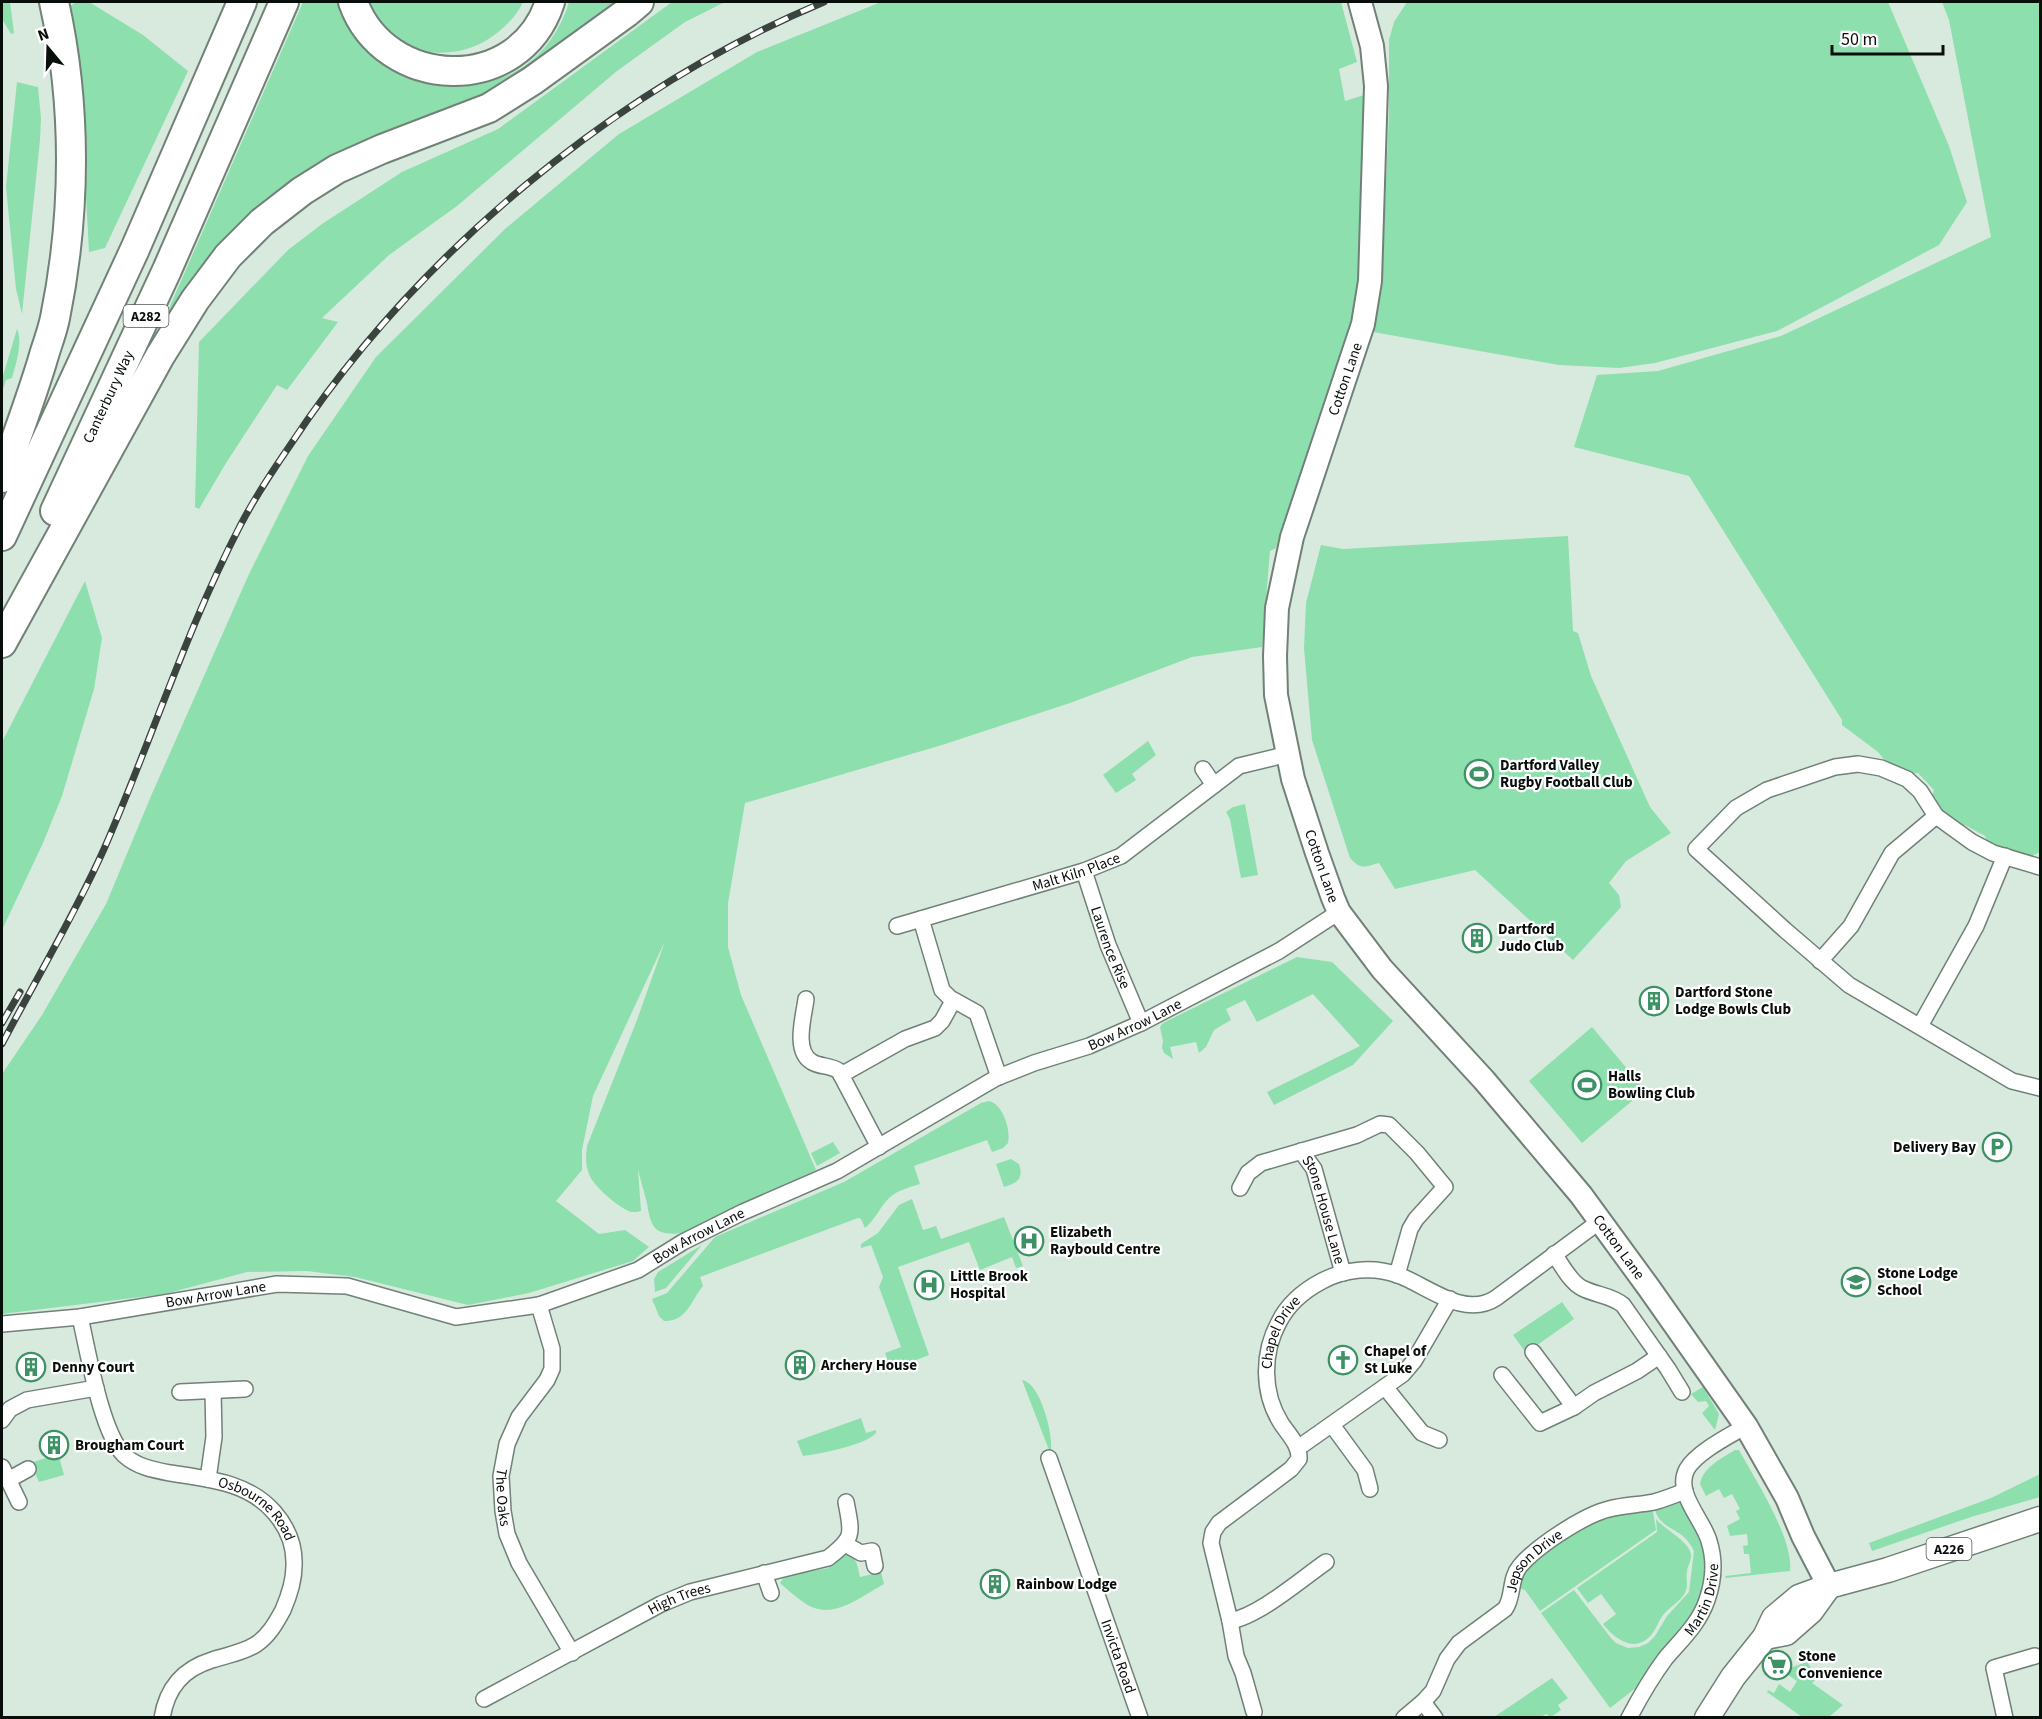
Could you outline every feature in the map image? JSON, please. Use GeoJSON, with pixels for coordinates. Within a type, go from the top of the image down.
{"type":"FeatureCollection","features":[{"type":"Feature","properties":{"kind":"highway"},"geometry":{"type":"LineString","coordinates":[[2,478],[26,413],[55,320],[68,235],[71,183],[69,105],[54,2]]}},
{"type":"Feature","properties":{"kind":"highway","name":"A282"},"geometry":{"type":"LineString","coordinates":[[2,536],[135,249],[242,2]]}},
{"type":"Feature","properties":{"kind":"highway","name":"Canterbury Way"},"geometry":{"type":"LineString","coordinates":[[2,627],[167,270],[284,2]]}},
{"type":"Feature","properties":{"kind":"highway"},"geometry":{"type":"LineString","coordinates":[[353,2],[357,14],[369,32],[385,48],[403,60],[422,66],[463,71],[484,67],[508,57],[526,42],[540,24],[549,2]]}},
{"type":"Feature","properties":{"kind":"highway","name":"A282"},"geometry":{"type":"LineString","coordinates":[[2,644],[160,356],[195,300],[228,256],[262,222],[302,191],[337,170],[382,149],[489,108],[532,81],[639,2]]}},
{"type":"Feature","properties":{"kind":"main road","name":"Cotton Lane"},"geometry":{"type":"LineString","coordinates":[[1361,2],[1372,46],[1376,86],[1370,281],[1363,324],[1292,537],[1278,601],[1275,632],[1275,682],[1278,711],[1293,778],[1339,912],[1382,969],[1497,1094],[1600,1221],[1706,1366],[1746,1426],[1787,1498],[1803,1536],[1829,1586]]}},
{"type":"Feature","properties":{"kind":"main road","name":"A226"},"geometry":{"type":"LineString","coordinates":[[1829,1586],[1888,1570],[2040,1519]]}},
{"type":"Feature","properties":{"kind":"main road"},"geometry":{"type":"LineString","coordinates":[[1707,1718],[1733,1677],[1765,1637],[1786,1633],[1811,1611],[1829,1586]]}},
{"type":"Feature","properties":{"kind":"street","name":"Malt Kiln Place"},"geometry":{"type":"LineString","coordinates":[[897,926],[1084,871],[1121,856],[1235,769],[1288,754]]}},
{"type":"Feature","properties":{"kind":"street"},"geometry":{"type":"LineString","coordinates":[[2040,867],[1972,842],[1936,816],[1917,788],[1902,776],[1877,766],[1858,764],[1844,765],[1774,787],[1754,796],[1736,808],[1692,853],[1849,985],[2012,1081],[2040,1088]]}},
{"type":"Feature","properties":{"kind":"street"},"geometry":{"type":"LineString","coordinates":[[1203,769],[1214,785]]}},
{"type":"Feature","properties":{"kind":"street"},"geometry":{"type":"LineString","coordinates":[[1820,961],[1853,923],[1892,853],[1936,816]]}},
{"type":"Feature","properties":{"kind":"street"},"geometry":{"type":"LineString","coordinates":[[1920,1026],[1976,926],[2005,856]]}},
{"type":"Feature","properties":{"kind":"street","name":"Laurence Rise"},"geometry":{"type":"LineString","coordinates":[[1084,871],[1108,945],[1141,1023]]}},
{"type":"Feature","properties":{"kind":"street","name":"Bow Arrow Lane"},"geometry":{"type":"LineString","coordinates":[[2,1324],[80,1317],[277,1284],[346,1286],[456,1317],[539,1305],[638,1270],[683,1242],[743,1212],[837,1171],[999,1077],[1034,1063],[1089,1046],[1141,1023],[1279,951],[1339,912]]}},
{"type":"Feature","properties":{"kind":"street"},"geometry":{"type":"LineString","coordinates":[[921,919],[942,988],[947,997],[977,1012],[999,1077]]}},
{"type":"Feature","properties":{"kind":"street"},"geometry":{"type":"LineString","coordinates":[[806,999],[800,1033],[805,1055],[813,1063],[832,1067],[841,1075],[879,1147]]}},
{"type":"Feature","properties":{"kind":"street"},"geometry":{"type":"LineString","coordinates":[[841,1075],[905,1039],[935,1028],[954,1000]]}},
{"type":"Feature","properties":{"kind":"street","name":"Stone House Lane"},"geometry":{"type":"LineString","coordinates":[[1240,1188],[1248,1173],[1261,1163],[1357,1135],[1380,1124],[1389,1125],[1445,1186],[1410,1228],[1396,1275]]}},
{"type":"Feature","properties":{"kind":"street","name":"Stone House Lane"},"geometry":{"type":"LineString","coordinates":[[1301,1151],[1314,1169],[1343,1273]]}},
{"type":"Feature","properties":{"kind":"street","name":"Chapel Drive"},"geometry":{"type":"LineString","coordinates":[[1298,1448],[1277,1416],[1266,1376],[1269,1347],[1281,1319],[1296,1300],[1319,1283],[1343,1273],[1367,1270],[1396,1275],[1468,1305],[1486,1304],[1600,1221]]}},
{"type":"Feature","properties":{"kind":"street"},"geometry":{"type":"LineString","coordinates":[[1554,1254],[1578,1286],[1621,1304],[1682,1392]]}},
{"type":"Feature","properties":{"kind":"street"},"geometry":{"type":"LineString","coordinates":[[1254,1712],[1236,1656],[1230,1621],[1211,1545],[1212,1534],[1220,1523],[1295,1466],[1299,1459],[1298,1448],[1385,1387],[1409,1367],[1450,1299]]}},
{"type":"Feature","properties":{"kind":"street","name":"The Oaks"},"geometry":{"type":"LineString","coordinates":[[539,1305],[552,1349],[552,1369],[547,1380],[519,1417],[511,1432],[502,1465],[502,1504],[505,1530],[513,1549],[572,1653]]}},
{"type":"Feature","properties":{"kind":"street","name":"Osbourne Road"},"geometry":{"type":"LineString","coordinates":[[80,1317],[96,1388],[111,1433],[125,1455],[137,1464],[148,1468],[230,1484],[254,1494],[275,1513],[292,1542],[293,1580],[284,1607],[265,1637],[248,1649],[203,1663],[184,1674],[170,1690],[162,1718]]}},
{"type":"Feature","properties":{"kind":"street"},"geometry":{"type":"LineString","coordinates":[[1533,1352],[1574,1407]]}},
{"type":"Feature","properties":{"kind":"street"},"geometry":{"type":"LineString","coordinates":[[1502,1375],[1540,1423],[1574,1407],[1659,1356]]}},
{"type":"Feature","properties":{"kind":"street"},"geometry":{"type":"LineString","coordinates":[[1385,1387],[1422,1433],[1439,1440]]}},
{"type":"Feature","properties":{"kind":"street"},"geometry":{"type":"LineString","coordinates":[[2,1420],[12,1407],[27,1400],[96,1388]]}},
{"type":"Feature","properties":{"kind":"street"},"geometry":{"type":"LineString","coordinates":[[180,1392],[245,1389]]}},
{"type":"Feature","properties":{"kind":"street"},"geometry":{"type":"LineString","coordinates":[[208,1479],[214,1437],[213,1391]]}},
{"type":"Feature","properties":{"kind":"street"},"geometry":{"type":"LineString","coordinates":[[1332,1425],[1367,1473],[1370,1488]]}},
{"type":"Feature","properties":{"kind":"street"},"geometry":{"type":"LineString","coordinates":[[1685,1491],[1684,1476],[1690,1465],[1709,1449],[1746,1426]]}},
{"type":"Feature","properties":{"kind":"street","name":"Invicta Road"},"geometry":{"type":"LineString","coordinates":[[1050,1458],[1140,1718]]}},
{"type":"Feature","properties":{"kind":"street"},"geometry":{"type":"LineString","coordinates":[[17,1499],[5,1474],[28,1469]]}},
{"type":"Feature","properties":{"kind":"street","name":"Jepson Drive"},"geometry":{"type":"LineString","coordinates":[[1404,1718],[1433,1691],[1447,1659],[1457,1646],[1506,1607],[1513,1578],[1526,1561],[1573,1524],[1593,1514],[1618,1507],[1657,1501],[1685,1491]]}},
{"type":"Feature","properties":{"kind":"street","name":"Martin Drive"},"geometry":{"type":"LineString","coordinates":[[1629,1718],[1655,1673],[1695,1624],[1707,1600],[1712,1582],[1713,1564],[1710,1543],[1685,1491]]}},
{"type":"Feature","properties":{"kind":"street"},"geometry":{"type":"LineString","coordinates":[[846,1502],[851,1527],[845,1544],[861,1553],[872,1551],[875,1566]]}},
{"type":"Feature","properties":{"kind":"street","name":"High Trees"},"geometry":{"type":"LineString","coordinates":[[484,1699],[661,1604],[680,1596],[828,1558],[845,1544]]}},
{"type":"Feature","properties":{"kind":"street"},"geometry":{"type":"LineString","coordinates":[[1230,1621],[1256,1612],[1326,1562]]}},
{"type":"Feature","properties":{"kind":"street"},"geometry":{"type":"LineString","coordinates":[[764,1573],[771,1593]]}},
{"type":"Feature","properties":{"kind":"street"},"geometry":{"type":"LineString","coordinates":[[2005,1718],[1994,1668],[2035,1656]]}},
{"type":"Feature","properties":{"kind":"street"},"geometry":{"type":"LineString","coordinates":[[1423,1702],[1435,1718]]}},
{"type":"Feature","properties":{"kind":"green space"},"geometry":{"type":"Polygon","coordinates":[[[2,2],[10,2],[14,33],[11,34],[2,19],[2,2]]]}},
{"type":"Feature","properties":{"kind":"green space"},"geometry":{"type":"Polygon","coordinates":[[[77,2],[89,2],[143,35],[188,71],[105,248],[89,252],[82,122],[68,7],[77,2]]]}},
{"type":"Feature","properties":{"kind":"green space"},"geometry":{"type":"Polygon","coordinates":[[[303,2],[343,2],[454,83],[500,78],[524,66],[544,48],[552,37],[569,2],[627,2],[481,99],[357,148],[173,315],[167,313],[303,2]]]}},
{"type":"Feature","properties":{"kind":"green space"},"geometry":{"type":"Polygon","coordinates":[[[361,2],[523,2],[508,23],[485,41],[472,47],[444,53],[416,49],[390,37],[361,2]]]}},
{"type":"Feature","properties":{"kind":"green space"},"geometry":{"type":"Polygon","coordinates":[[[672,2],[725,2],[685,22],[617,71],[457,206],[389,255],[322,318],[338,322],[287,390],[277,385],[199,509],[195,507],[199,342],[288,250],[322,224],[402,172],[498,129],[672,2]]]}},
{"type":"Feature","properties":{"kind":"green space"},"geometry":{"type":"Polygon","coordinates":[[[881,2],[1341,2],[1357,62],[1339,69],[1345,101],[1367,94],[1362,256],[1353,328],[1318,418],[1276,548],[1270,551],[1262,647],[1192,657],[1070,703],[942,745],[745,803],[728,903],[728,947],[741,995],[816,1170],[684,1233],[675,1234],[661,1232],[653,1225],[638,1170],[641,1211],[639,1212],[631,1212],[620,1206],[591,1179],[586,1163],[587,1146],[637,1020],[665,941],[593,1096],[582,1150],[582,1170],[556,1201],[599,1234],[625,1230],[649,1247],[633,1261],[529,1293],[468,1305],[355,1277],[307,1271],[247,1272],[165,1294],[2,1314],[2,1074],[42,1015],[106,904],[249,574],[308,456],[376,357],[505,229],[619,134],[757,52],[881,2]]]}},
{"type":"Feature","properties":{"kind":"green space"},"geometry":{"type":"Polygon","coordinates":[[[1407,2],[1888,2],[1949,146],[1967,202],[1939,245],[1777,331],[1655,363],[1619,368],[1559,365],[1373,332],[1382,281],[1389,112],[1389,40],[1394,22],[1407,2]]]}},
{"type":"Feature","properties":{"kind":"green space"},"geometry":{"type":"Polygon","coordinates":[[[1942,2],[2040,2],[2040,852],[2032,856],[1987,842],[1985,836],[1965,825],[1959,826],[1931,799],[1934,790],[1918,773],[1909,774],[1886,762],[1878,752],[1842,725],[1842,720],[1689,476],[1574,447],[1597,375],[1658,371],[1781,336],[1991,237],[1949,20],[1942,2]]]}},
{"type":"Feature","properties":{"kind":"green space"},"geometry":{"type":"Polygon","coordinates":[[[17,82],[38,87],[41,118],[22,314],[16,289],[6,187],[17,82]]]}},
{"type":"Feature","properties":{"kind":"green space"},"geometry":{"type":"Polygon","coordinates":[[[17,329],[19,347],[17,360],[12,378],[6,380],[2,393],[2,379],[17,329]]]}},
{"type":"Feature","properties":{"kind":"green space","name":"Dartford Valley Rugby Football Club"},"geometry":{"type":"Polygon","coordinates":[[[1568,536],[1573,631],[1578,633],[1591,676],[1650,807],[1671,833],[1626,861],[1609,883],[1619,895],[1621,907],[1573,960],[1475,870],[1395,889],[1379,863],[1363,867],[1350,858],[1312,740],[1304,648],[1306,603],[1321,545],[1343,549],[1568,536]]]}},
{"type":"Feature","properties":{"kind":"green space"},"geometry":{"type":"Polygon","coordinates":[[[85,581],[102,638],[94,689],[62,796],[43,843],[2,930],[2,742],[85,581]]]}},
{"type":"Feature","properties":{"kind":"green space"},"geometry":{"type":"Polygon","coordinates":[[[1148,741],[1156,755],[1132,774],[1136,780],[1116,793],[1103,775],[1148,741]]]}},
{"type":"Feature","properties":{"kind":"green space"},"geometry":{"type":"Polygon","coordinates":[[[1245,804],[1258,875],[1241,878],[1230,819],[1226,812],[1233,807],[1245,804]]]}},
{"type":"Feature","properties":{"kind":"green space"},"geometry":{"type":"Polygon","coordinates":[[[1297,957],[1332,962],[1393,1021],[1353,1065],[1274,1105],[1267,1092],[1360,1046],[1313,994],[1257,1022],[1245,1000],[1226,1009],[1231,1020],[1214,1030],[1206,1047],[1199,1053],[1196,1042],[1170,1047],[1173,1059],[1164,1053],[1160,1027],[1163,1023],[1297,957]]]}},
{"type":"Feature","properties":{"kind":"green space","name":"Halls Bowling Club"},"geometry":{"type":"Polygon","coordinates":[[[1592,1027],[1645,1090],[1582,1143],[1529,1081],[1592,1027]]]}},
{"type":"Feature","properties":{"kind":"green space"},"geometry":{"type":"Polygon","coordinates":[[[989,1101],[998,1107],[1005,1118],[1009,1138],[1003,1148],[992,1152],[987,1140],[914,1166],[920,1184],[900,1191],[889,1198],[865,1228],[861,1219],[858,1218],[700,1277],[703,1286],[683,1314],[678,1318],[664,1321],[659,1316],[652,1299],[667,1293],[715,1237],[844,1182],[981,1103],[989,1101]]]}},
{"type":"Feature","properties":{"kind":"green space"},"geometry":{"type":"Polygon","coordinates":[[[833,1142],[840,1153],[817,1166],[811,1153],[833,1142]]]}},
{"type":"Feature","properties":{"kind":"green space"},"geometry":{"type":"Polygon","coordinates":[[[1011,1159],[1019,1164],[1020,1177],[1013,1184],[1004,1187],[996,1164],[1011,1159]]]}},
{"type":"Feature","properties":{"kind":"green space"},"geometry":{"type":"Polygon","coordinates":[[[912,1199],[923,1230],[936,1226],[941,1239],[1004,1217],[1023,1266],[1016,1268],[1012,1257],[980,1270],[969,1242],[898,1267],[929,1355],[891,1370],[885,1353],[901,1347],[879,1287],[883,1277],[871,1245],[861,1248],[861,1244],[878,1233],[899,1205],[912,1199]]]}},
{"type":"Feature","properties":{"kind":"green space"},"geometry":{"type":"Polygon","coordinates":[[[702,1245],[666,1288],[655,1292],[654,1279],[658,1272],[702,1245]]]}},
{"type":"Feature","properties":{"kind":"green space"},"geometry":{"type":"Polygon","coordinates":[[[1562,1302],[1574,1319],[1526,1353],[1513,1335],[1562,1302]]]}},
{"type":"Feature","properties":{"kind":"green space"},"geometry":{"type":"Polygon","coordinates":[[[1022,1380],[1028,1383],[1040,1399],[1050,1433],[1051,1450],[1049,1450],[1022,1380]]]}},
{"type":"Feature","properties":{"kind":"green space"},"geometry":{"type":"Polygon","coordinates":[[[1703,1387],[1719,1414],[1715,1430],[1702,1413],[1709,1406],[1706,1401],[1698,1402],[1691,1394],[1703,1387]]]}},
{"type":"Feature","properties":{"kind":"green space"},"geometry":{"type":"Polygon","coordinates":[[[861,1418],[866,1433],[876,1430],[871,1437],[842,1448],[803,1456],[797,1441],[861,1418]]]}},
{"type":"Feature","properties":{"kind":"green space"},"geometry":{"type":"Polygon","coordinates":[[[57,1449],[64,1475],[39,1482],[30,1463],[46,1458],[45,1453],[57,1449]]]}},
{"type":"Feature","properties":{"kind":"green space"},"geometry":{"type":"Polygon","coordinates":[[[1735,1450],[1739,1450],[1780,1526],[1790,1558],[1790,1571],[1726,1578],[1725,1576],[1751,1573],[1749,1554],[1744,1554],[1743,1546],[1748,1545],[1747,1534],[1730,1536],[1727,1526],[1740,1519],[1736,1511],[1740,1509],[1732,1494],[1724,1498],[1719,1489],[1706,1496],[1700,1484],[1709,1468],[1735,1450]]]}},
{"type":"Feature","properties":{"kind":"green space"},"geometry":{"type":"Polygon","coordinates":[[[2040,1474],[2040,1497],[1971,1517],[1872,1551],[1869,1543],[1991,1498],[2040,1474]]]}},
{"type":"Feature","properties":{"kind":"green space"},"geometry":{"type":"Polygon","coordinates":[[[1682,1502],[1705,1545],[1707,1577],[1697,1608],[1641,1684],[1610,1708],[1541,1613],[1574,1590],[1616,1643],[1628,1648],[1648,1643],[1667,1616],[1689,1592],[1694,1551],[1685,1538],[1661,1521],[1655,1511],[1682,1502]]]}},
{"type":"Feature","properties":{"kind":"green space"},"geometry":{"type":"Polygon","coordinates":[[[1652,1506],[1656,1530],[1540,1611],[1525,1590],[1515,1587],[1524,1567],[1586,1521],[1652,1506]]]}},
{"type":"Feature","properties":{"kind":"green space"},"geometry":{"type":"Polygon","coordinates":[[[1656,1519],[1689,1549],[1691,1556],[1687,1570],[1687,1586],[1684,1595],[1662,1616],[1654,1632],[1646,1640],[1633,1644],[1613,1635],[1603,1624],[1616,1614],[1601,1594],[1588,1603],[1577,1588],[1657,1532],[1656,1519]]]}},
{"type":"Feature","properties":{"kind":"green space"},"geometry":{"type":"Polygon","coordinates":[[[843,1553],[854,1558],[860,1577],[881,1572],[884,1584],[856,1601],[836,1609],[826,1610],[816,1609],[806,1604],[780,1583],[785,1576],[829,1568],[829,1564],[843,1553]]]}},
{"type":"Feature","properties":{"kind":"green space"},"geometry":{"type":"Polygon","coordinates":[[[1780,1662],[1790,1668],[1807,1662],[1818,1677],[1812,1683],[1843,1705],[1829,1717],[1802,1717],[1767,1692],[1768,1690],[1774,1693],[1779,1684],[1790,1692],[1797,1681],[1787,1674],[1789,1671],[1778,1664],[1780,1662]]]}},
{"type":"Feature","properties":{"kind":"green space"},"geometry":{"type":"Polygon","coordinates":[[[1552,1678],[1568,1698],[1558,1705],[1561,1710],[1551,1717],[1546,1714],[1541,1717],[1494,1717],[1552,1678]]]}},
{"type":"Feature","properties":{"kind":"railway"},"geometry":{"type":"LineString","coordinates":[[2,1044],[68,923],[104,849],[203,605],[240,526],[291,444],[341,374],[398,307],[459,244],[526,185],[596,130],[670,81],[746,38],[824,2]]}},
{"type":"Feature","properties":{"kind":"railway"},"geometry":{"type":"LineString","coordinates":[[2,1023],[20,992]]}},
{"type":"Feature","properties":{"kind":"place","name":"Dartford Valley Rugby Football Club"},"geometry":{"type":"Point","coordinates":[1479,774]}},
{"type":"Feature","properties":{"kind":"place","name":"Dartford Judo Club"},"geometry":{"type":"Point","coordinates":[1477,938]}},
{"type":"Feature","properties":{"kind":"place","name":"Dartford Stone Lodge Bowls Club"},"geometry":{"type":"Point","coordinates":[1654,1001]}},
{"type":"Feature","properties":{"kind":"place","name":"Halls Bowling Club"},"geometry":{"type":"Point","coordinates":[1587,1085]}},
{"type":"Feature","properties":{"kind":"place","name":"Delivery Bay"},"geometry":{"type":"Point","coordinates":[1997,1147]}},
{"type":"Feature","properties":{"kind":"place","name":"Elizabeth Raybould Centre"},"geometry":{"type":"Point","coordinates":[1029,1241]}},
{"type":"Feature","properties":{"kind":"place","name":"Stone Lodge School"},"geometry":{"type":"Point","coordinates":[1856,1282]}},
{"type":"Feature","properties":{"kind":"place","name":"Little Brook Hospital"},"geometry":{"type":"Point","coordinates":[929,1285]}},
{"type":"Feature","properties":{"kind":"place","name":"Chapel of St Luke"},"geometry":{"type":"Point","coordinates":[1343,1360]}},
{"type":"Feature","properties":{"kind":"place","name":"Archery House"},"geometry":{"type":"Point","coordinates":[800,1365]}},
{"type":"Feature","properties":{"kind":"place","name":"Denny Court"},"geometry":{"type":"Point","coordinates":[31,1367]}},
{"type":"Feature","properties":{"kind":"place","name":"Brougham Court"},"geometry":{"type":"Point","coordinates":[54,1445]}},
{"type":"Feature","properties":{"kind":"place","name":"Rainbow Lodge"},"geometry":{"type":"Point","coordinates":[995,1584]}},
{"type":"Feature","properties":{"kind":"place","name":"Stone Convenience"},"geometry":{"type":"Point","coordinates":[1777,1665]}}]}
